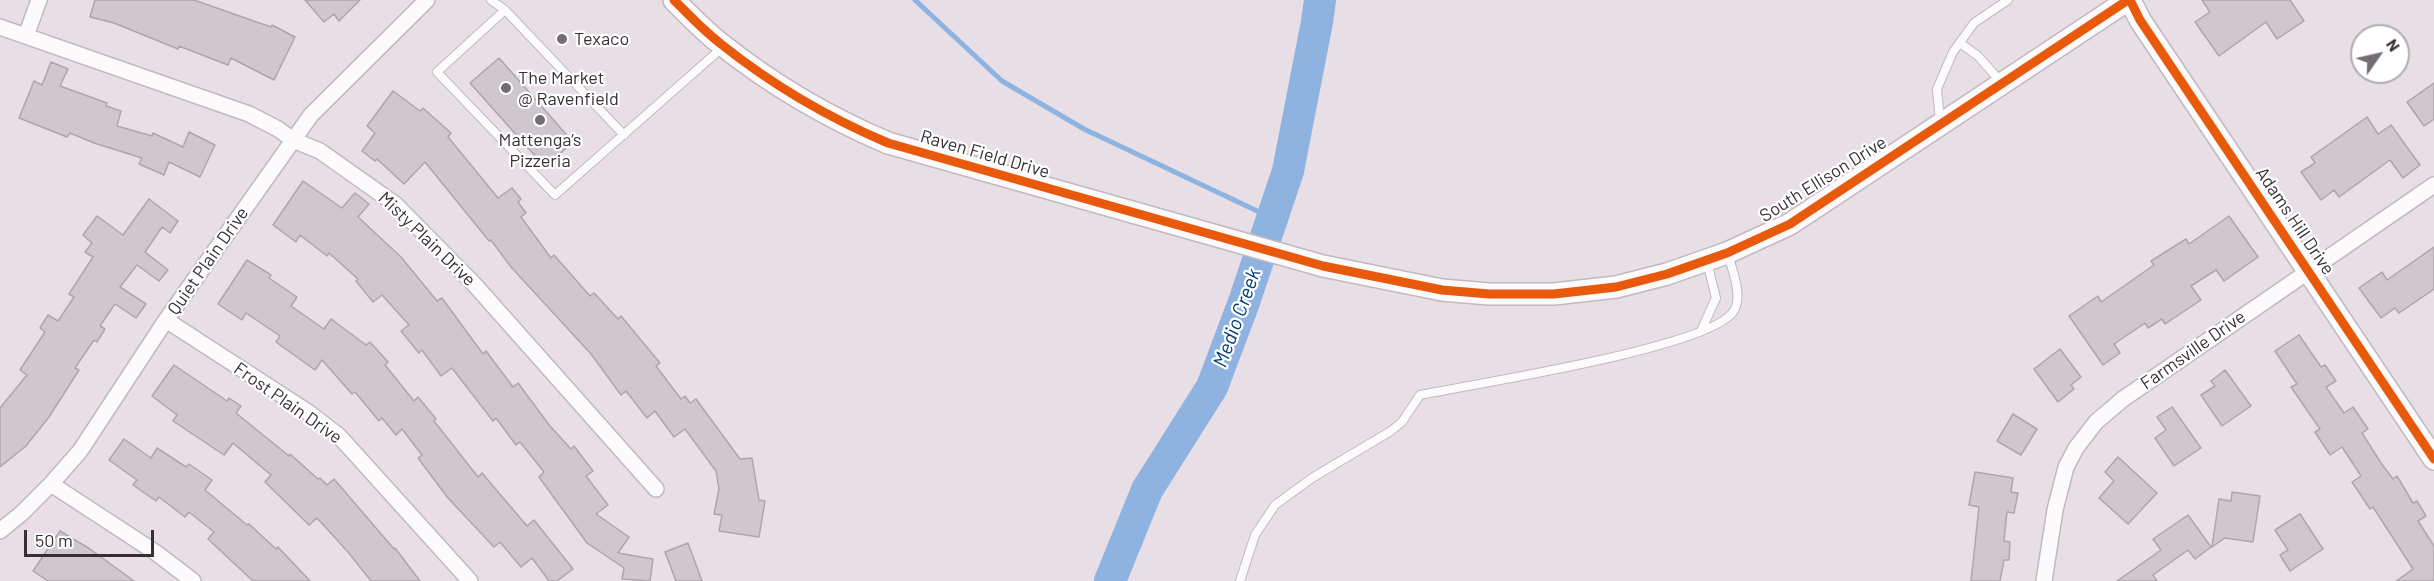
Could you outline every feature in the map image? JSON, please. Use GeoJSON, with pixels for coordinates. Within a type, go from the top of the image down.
{"type":"FeatureCollection","features":[{"type":"Feature","properties":{"kind":"street"},"geometry":{"type":"LineString","coordinates":[[26,36],[39,0]]}},
{"type":"Feature","properties":{"kind":"street","name":"Quiet Plain Drive"},"geometry":{"type":"LineString","coordinates":[[0,531],[51,484],[80,451],[166,320],[311,115],[427,0]]}},
{"type":"Feature","properties":{"kind":"street","name":"Raven Field Drive"},"geometry":{"type":"LineString","coordinates":[[674,0],[724,46],[767,78],[860,131],[922,154],[1323,266]]}},
{"type":"Feature","properties":{"kind":"street","name":"South Ellison Drive"},"geometry":{"type":"LineString","coordinates":[[1323,266],[1442,290],[1489,294],[1554,294],[1616,287],[1667,274],[1727,253],[1790,224],[2129,0]]}},
{"type":"Feature","properties":{"kind":"street","name":"Adams Hill Drive"},"geometry":{"type":"LineString","coordinates":[[2129,0],[2140,20],[2434,459]]}},
{"type":"Feature","properties":{"kind":"street","name":"Misty Plain Drive"},"geometry":{"type":"LineString","coordinates":[[0,27],[249,114],[278,129],[293,140],[320,151],[395,204],[474,284],[656,489]]}},
{"type":"Feature","properties":{"kind":"street","name":"Farmsville Drive"},"geometry":{"type":"LineString","coordinates":[[2044,581],[2055,510],[2066,467],[2076,448],[2096,422],[2123,399],[2434,186]]}},
{"type":"Feature","properties":{"kind":"street","name":"Frost Plain Drive"},"geometry":{"type":"LineString","coordinates":[[166,320],[308,412],[339,436],[470,581]]}},
{"type":"Feature","properties":{"kind":"street"},"geometry":{"type":"LineString","coordinates":[[51,484],[155,552],[193,581]]}},
{"type":"Feature","properties":{"kind":"lane"},"geometry":{"type":"LineString","coordinates":[[491,0],[505,10],[624,135]]}},
{"type":"Feature","properties":{"kind":"lane"},"geometry":{"type":"LineString","coordinates":[[1941,124],[1937,89],[1953,52],[1974,23],[2008,0]]}},
{"type":"Feature","properties":{"kind":"lane"},"geometry":{"type":"LineString","coordinates":[[505,10],[437,72],[555,195],[724,46]]}},
{"type":"Feature","properties":{"kind":"lane"},"geometry":{"type":"LineString","coordinates":[[1960,43],[1978,56],[2002,83]]}},
{"type":"Feature","properties":{"kind":"lane"},"geometry":{"type":"LineString","coordinates":[[1240,581],[1255,535],[1275,505],[1312,478],[1391,431],[1402,422],[1420,395],[1639,352],[1723,322],[1735,311],[1738,293],[1727,253]]}},
{"type":"Feature","properties":{"kind":"lane"},"geometry":{"type":"LineString","coordinates":[[1701,331],[1716,298],[1707,260]]}},
{"type":"Feature","properties":{"kind":"building"},"geometry":{"type":"Polygon","coordinates":[[[95,0],[194,0],[271,27],[272,25],[295,37],[274,80],[231,58],[228,65],[179,46],[178,49],[114,23],[90,17],[95,0]]]}},
{"type":"Feature","properties":{"kind":"building"},"geometry":{"type":"Polygon","coordinates":[[[305,0],[360,0],[339,21],[334,14],[324,22],[305,0]]]}},
{"type":"Feature","properties":{"kind":"building"},"geometry":{"type":"Polygon","coordinates":[[[2202,0],[2290,0],[2304,21],[2277,39],[2266,22],[2219,56],[2195,22],[2210,12],[2202,0]]]}},
{"type":"Feature","properties":{"kind":"building"},"geometry":{"type":"Polygon","coordinates":[[[499,58],[573,142],[545,167],[470,83],[499,58]]]}},
{"type":"Feature","properties":{"kind":"building"},"geometry":{"type":"Polygon","coordinates":[[[51,62],[68,69],[60,86],[107,103],[106,106],[121,111],[117,126],[152,136],[153,133],[183,147],[189,132],[215,145],[200,177],[169,162],[164,175],[139,164],[142,158],[70,133],[67,137],[19,118],[34,81],[42,85],[51,62]]]}},
{"type":"Feature","properties":{"kind":"building"},"geometry":{"type":"Polygon","coordinates":[[[2434,83],[2434,119],[2424,126],[2407,102],[2434,83]]]}},
{"type":"Feature","properties":{"kind":"building"},"geometry":{"type":"Polygon","coordinates":[[[393,91],[420,111],[423,108],[451,133],[448,137],[498,198],[512,188],[521,199],[518,202],[526,213],[521,217],[551,258],[554,255],[590,296],[594,293],[618,319],[621,316],[660,363],[656,366],[681,399],[685,396],[690,403],[696,399],[740,459],[752,458],[759,500],[765,501],[759,537],[719,531],[722,515],[714,514],[719,489],[716,471],[685,429],[674,437],[655,411],[647,418],[626,391],[621,395],[591,354],[511,267],[425,162],[404,184],[377,159],[375,161],[362,151],[375,133],[367,126],[393,91]]]}},
{"type":"Feature","properties":{"kind":"building"},"geometry":{"type":"Polygon","coordinates":[[[2367,117],[2378,134],[2391,125],[2420,165],[2403,178],[2390,160],[2339,197],[2334,190],[2321,200],[2301,172],[2315,163],[2311,157],[2367,117]]]}},
{"type":"Feature","properties":{"kind":"building"},"geometry":{"type":"Polygon","coordinates":[[[303,181],[342,208],[355,193],[369,204],[358,217],[401,257],[437,301],[442,298],[483,354],[486,351],[513,387],[518,383],[550,426],[571,449],[574,446],[593,471],[586,476],[608,505],[596,514],[629,537],[618,553],[653,559],[650,581],[622,579],[624,568],[587,543],[539,477],[544,472],[520,442],[516,445],[496,418],[493,421],[452,368],[441,376],[422,350],[419,353],[401,331],[409,325],[382,295],[373,302],[356,281],[358,279],[329,253],[327,256],[300,235],[296,242],[273,225],[303,181]]]}},
{"type":"Feature","properties":{"kind":"building"},"geometry":{"type":"Polygon","coordinates":[[[149,199],[178,221],[170,233],[162,227],[145,252],[168,270],[159,281],[137,265],[120,287],[146,304],[136,318],[115,304],[100,326],[105,329],[97,342],[94,340],[75,368],[79,370],[49,417],[26,446],[0,467],[0,408],[27,375],[20,370],[45,332],[40,328],[48,315],[58,321],[74,297],[69,294],[93,257],[85,252],[92,243],[83,235],[97,216],[123,235],[149,199]]]}},
{"type":"Feature","properties":{"kind":"building"},"geometry":{"type":"Polygon","coordinates":[[[2229,216],[2258,257],[2224,281],[2216,270],[2191,286],[2201,300],[2165,324],[2162,319],[2148,328],[2145,323],[2114,344],[2120,353],[2103,365],[2069,316],[2098,296],[2101,302],[2154,265],[2151,261],[2186,239],[2189,244],[2229,216]]]}},
{"type":"Feature","properties":{"kind":"building"},"geometry":{"type":"Polygon","coordinates":[[[2434,247],[2434,289],[2399,313],[2395,308],[2381,318],[2359,288],[2382,272],[2387,280],[2434,247]]]}},
{"type":"Feature","properties":{"kind":"building"},"geometry":{"type":"Polygon","coordinates":[[[247,260],[271,275],[269,278],[297,297],[291,306],[324,329],[331,319],[366,345],[370,342],[388,362],[385,365],[414,401],[418,397],[436,419],[434,421],[478,477],[482,473],[527,526],[534,520],[573,569],[557,581],[549,581],[532,558],[521,567],[500,542],[494,547],[448,498],[418,458],[422,455],[402,429],[396,435],[382,418],[379,421],[355,392],[352,394],[322,360],[315,370],[276,342],[280,336],[246,313],[242,320],[218,304],[247,260]]]}},
{"type":"Feature","properties":{"kind":"building"},"geometry":{"type":"Polygon","coordinates":[[[2299,335],[2321,367],[2325,365],[2336,381],[2326,387],[2344,413],[2353,407],[2368,429],[2362,433],[2381,463],[2393,479],[2397,476],[2413,503],[2417,501],[2426,516],[2418,521],[2434,546],[2434,581],[2396,581],[2413,569],[2373,507],[2370,509],[2352,482],[2361,476],[2342,447],[2330,455],[2315,432],[2320,429],[2291,387],[2297,384],[2275,351],[2299,335]]]}},
{"type":"Feature","properties":{"kind":"building"},"geometry":{"type":"Polygon","coordinates":[[[2060,349],[2081,377],[2071,385],[2074,389],[2058,402],[2034,369],[2060,349]]]}},
{"type":"Feature","properties":{"kind":"building"},"geometry":{"type":"Polygon","coordinates":[[[174,365],[227,401],[229,398],[241,406],[236,413],[289,456],[290,454],[318,479],[320,478],[327,485],[334,479],[395,548],[420,581],[371,581],[317,518],[309,525],[265,482],[271,475],[233,443],[224,455],[173,421],[177,415],[152,396],[174,365]]]}},
{"type":"Feature","properties":{"kind":"building"},"geometry":{"type":"Polygon","coordinates":[[[2225,370],[2251,406],[2222,426],[2201,395],[2215,386],[2211,381],[2225,370]]]}},
{"type":"Feature","properties":{"kind":"building"},"geometry":{"type":"Polygon","coordinates":[[[2172,407],[2201,448],[2174,466],[2155,438],[2166,430],[2157,417],[2172,407]]]}},
{"type":"Feature","properties":{"kind":"building"},"geometry":{"type":"Polygon","coordinates":[[[2013,414],[2037,429],[2021,455],[1997,441],[2013,414]]]}},
{"type":"Feature","properties":{"kind":"building"},"geometry":{"type":"Polygon","coordinates":[[[124,439],[151,458],[157,448],[186,467],[189,464],[212,480],[205,490],[247,525],[249,524],[276,549],[278,547],[310,581],[253,581],[208,539],[214,532],[189,512],[185,517],[159,497],[156,501],[133,485],[137,480],[109,460],[124,439]]]}},
{"type":"Feature","properties":{"kind":"building"},"geometry":{"type":"Polygon","coordinates":[[[2118,457],[2157,493],[2128,524],[2099,498],[2114,481],[2105,472],[2118,457]]]}},
{"type":"Feature","properties":{"kind":"building"},"geometry":{"type":"Polygon","coordinates":[[[1975,472],[2013,478],[2011,492],[2018,493],[2014,513],[2007,512],[2004,541],[2010,542],[2009,560],[2004,560],[2000,581],[1971,581],[1979,507],[1969,505],[1975,472]]]}},
{"type":"Feature","properties":{"kind":"building"},"geometry":{"type":"Polygon","coordinates":[[[2232,492],[2260,496],[2253,542],[2225,538],[2212,547],[2219,499],[2231,501],[2232,492]]]}},
{"type":"Feature","properties":{"kind":"building"},"geometry":{"type":"Polygon","coordinates":[[[2300,514],[2323,549],[2290,571],[2280,555],[2288,550],[2275,530],[2300,514]]]}},
{"type":"Feature","properties":{"kind":"building"},"geometry":{"type":"Polygon","coordinates":[[[2188,515],[2211,547],[2195,559],[2188,550],[2153,575],[2157,581],[2117,581],[2161,550],[2153,539],[2188,515]]]}},
{"type":"Feature","properties":{"kind":"building"},"geometry":{"type":"Polygon","coordinates":[[[60,531],[90,549],[134,581],[48,581],[33,571],[60,531]]]}},
{"type":"Feature","properties":{"kind":"building"},"geometry":{"type":"Polygon","coordinates":[[[688,543],[702,581],[676,581],[665,552],[688,543]]]}},
{"type":"Feature","properties":{"kind":"waterway"},"geometry":{"type":"LineString","coordinates":[[915,0],[1002,81],[1084,129],[1272,218]]}},
{"type":"Feature","properties":{"kind":"waterway","name":"Medio Creek"},"geometry":{"type":"LineString","coordinates":[[1110,581],[1147,490],[1212,387],[1244,302],[1288,171],[1320,0]]}},
{"type":"Feature","properties":{"kind":"cycle path"},"geometry":{"type":"LineString","coordinates":[[674,0],[715,39],[760,73],[822,111],[888,143],[1323,266],[1442,290],[1489,294],[1554,294],[1616,287],[1667,274],[1727,253],[1790,224],[2128,0]]}},
{"type":"Feature","properties":{"kind":"cycle path"},"geometry":{"type":"LineString","coordinates":[[2130,0],[2140,20],[2434,459]]}},
{"type":"Feature","properties":{"kind":"place","name":"Texaco"},"geometry":{"type":"Point","coordinates":[562,39]}},
{"type":"Feature","properties":{"kind":"place","name":"The Market @ Ravenfield"},"geometry":{"type":"Point","coordinates":[506,88]}},
{"type":"Feature","properties":{"kind":"place","name":"Mattenga’s Pizzeria"},"geometry":{"type":"Point","coordinates":[540,120]}}]}
